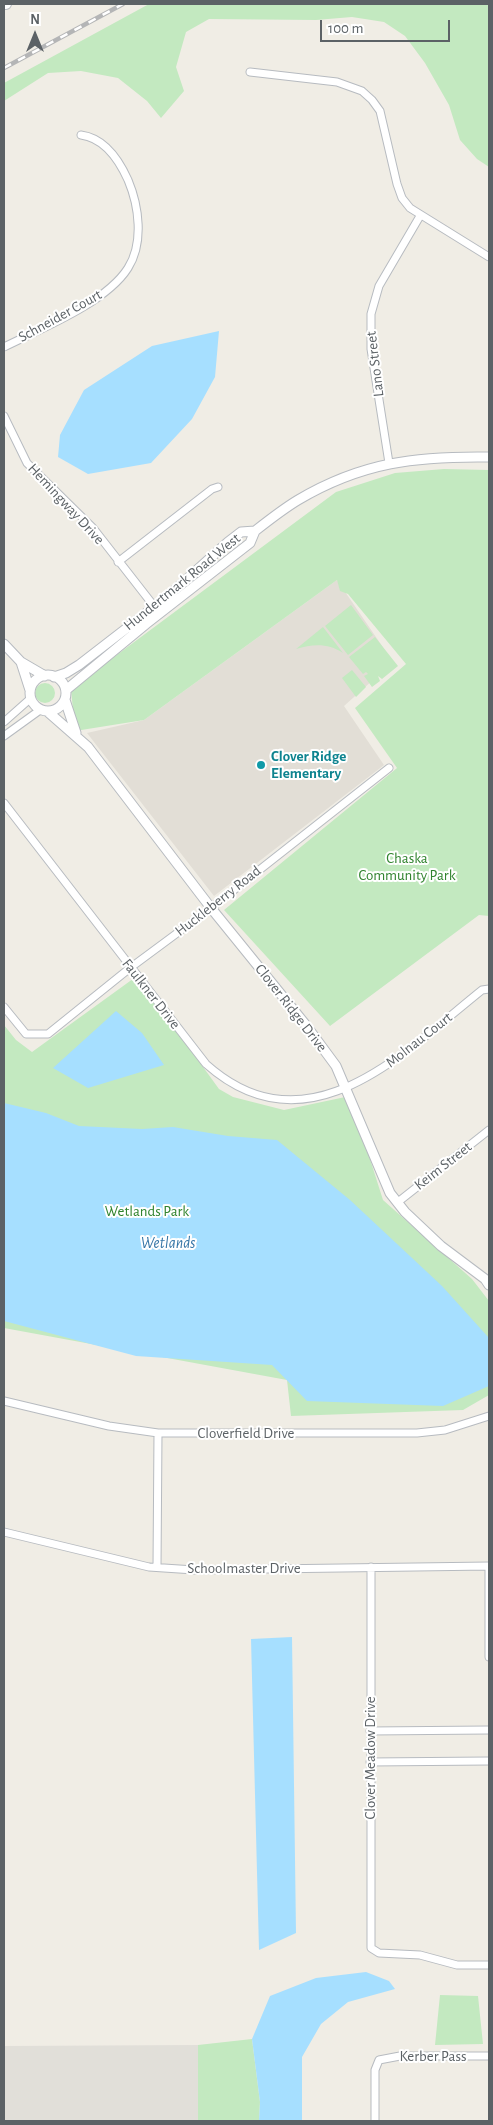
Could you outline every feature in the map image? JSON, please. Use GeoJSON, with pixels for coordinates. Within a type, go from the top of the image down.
{"type":"FeatureCollection","features":[{"type":"Feature","properties":{"kind":"street"},"geometry":{"type":"LineString","coordinates":[[250,72],[337,82],[362,91],[380,111],[402,198],[420,216],[489,257]]}},
{"type":"Feature","properties":{"kind":"street","name":"Schneider Court"},"geometry":{"type":"LineString","coordinates":[[4,347],[82,308],[109,289],[128,268],[138,230],[132,188],[125,173],[107,147],[90,136],[81,135]]}},
{"type":"Feature","properties":{"kind":"street","name":"Lano Street"},"geometry":{"type":"LineString","coordinates":[[389,463],[371,349],[371,314],[379,286],[420,216]]}},
{"type":"Feature","properties":{"kind":"street","name":"Hemingway Drive"},"geometry":{"type":"LineString","coordinates":[[4,416],[28,463],[43,481],[82,516],[160,614]]}},
{"type":"Feature","properties":{"kind":"street"},"geometry":{"type":"LineString","coordinates":[[255,531],[296,501],[322,486],[350,475],[389,463],[444,456],[489,457]]}},
{"type":"Feature","properties":{"kind":"street"},"geometry":{"type":"LineString","coordinates":[[118,562],[212,488],[218,487]]}},
{"type":"Feature","properties":{"kind":"street","name":"Hundertmark Road West"},"geometry":{"type":"LineString","coordinates":[[50,676],[66,673],[79,665],[190,577],[241,532],[255,531],[250,543],[160,614],[66,695]]}},
{"type":"Feature","properties":{"kind":"street"},"geometry":{"type":"LineString","coordinates":[[4,644],[21,662],[62,682],[66,695],[58,708],[44,711],[4,736]]}},
{"type":"Feature","properties":{"kind":"street"},"geometry":{"type":"LineString","coordinates":[[21,662],[32,702],[44,711]]}},
{"type":"Feature","properties":{"kind":"street"},"geometry":{"type":"LineString","coordinates":[[4,722],[30,694],[35,681],[50,676]]}},
{"type":"Feature","properties":{"kind":"street","name":"Clover Ridge Drive"},"geometry":{"type":"LineString","coordinates":[[66,695],[77,736]]}},
{"type":"Feature","properties":{"kind":"street","name":"Clover Ridge Drive"},"geometry":{"type":"LineString","coordinates":[[44,711],[77,736],[88,747],[211,908],[305,1024],[336,1066],[390,1192],[405,1212],[442,1246],[488,1280]]}},
{"type":"Feature","properties":{"kind":"street","name":"Huckleberry Road"},"geometry":{"type":"LineString","coordinates":[[4,1007],[26,1034],[48,1034],[130,968],[211,908],[389,768]]}},
{"type":"Feature","properties":{"kind":"street","name":"Faulkner Drive"},"geometry":{"type":"LineString","coordinates":[[4,803],[206,1064],[221,1077],[238,1087],[262,1096],[290,1100],[324,1096],[346,1088]]}},
{"type":"Feature","properties":{"kind":"street","name":"Molnau Court"},"geometry":{"type":"LineString","coordinates":[[346,1088],[381,1070],[482,990],[489,989]]}},
{"type":"Feature","properties":{"kind":"street","name":"Keim Street"},"geometry":{"type":"LineString","coordinates":[[398,1202],[489,1130]]}},
{"type":"Feature","properties":{"kind":"street","name":"Cloverfield Drive"},"geometry":{"type":"LineString","coordinates":[[4,1400],[109,1426],[158,1433],[417,1433],[445,1430],[489,1416]]}},
{"type":"Feature","properties":{"kind":"street"},"geometry":{"type":"LineString","coordinates":[[157,1567],[158,1433]]}},
{"type":"Feature","properties":{"kind":"street","name":"Schoolmaster Drive"},"geometry":{"type":"LineString","coordinates":[[4,1532],[141,1566],[194,1570],[489,1566]]}},
{"type":"Feature","properties":{"kind":"street"},"geometry":{"type":"LineString","coordinates":[[489,1566],[489,1657]]}},
{"type":"Feature","properties":{"kind":"street","name":"Clover Meadow Drive"},"geometry":{"type":"LineString","coordinates":[[371,1567],[371,1948],[379,1953],[420,1956],[457,1965],[489,1965]]}},
{"type":"Feature","properties":{"kind":"street"},"geometry":{"type":"LineString","coordinates":[[370,1731],[489,1730]]}},
{"type":"Feature","properties":{"kind":"street"},"geometry":{"type":"LineString","coordinates":[[370,1762],[489,1761]]}},
{"type":"Feature","properties":{"kind":"street"},"geometry":{"type":"LineString","coordinates":[[489,1959],[489,1965]]}},
{"type":"Feature","properties":{"kind":"street","name":"Kerber Pass"},"geometry":{"type":"LineString","coordinates":[[375,2121],[375,2070],[379,2060],[400,2056],[489,2056]]}},
{"type":"Feature","properties":{"kind":"shaded area"},"geometry":{"type":"Polygon","coordinates":[[[337,580],[393,662],[344,706],[384,765],[214,896],[87,733],[144,720],[337,580]]]}},
{"type":"Feature","properties":{"kind":"shaded area"},"geometry":{"type":"Polygon","coordinates":[[[198,2045],[198,2121],[4,2121],[4,2046],[198,2045]]]}},
{"type":"Feature","properties":{"kind":"green space"},"geometry":{"type":"Polygon","coordinates":[[[149,4],[489,4],[489,167],[477,159],[460,140],[449,105],[425,63],[405,36],[384,22],[352,17],[316,20],[209,19],[186,32],[176,67],[184,91],[161,118],[147,101],[118,78],[81,71],[48,73],[4,101],[4,83],[149,4]]]}},
{"type":"Feature","properties":{"kind":"green space","name":"Chaska Community Park"},"geometry":{"type":"Polygon","coordinates":[[[444,469],[489,470],[489,916],[479,915],[330,1026],[224,910],[397,768],[355,708],[406,664],[348,594],[340,591],[337,580],[144,720],[75,731],[71,689],[336,492],[395,473],[444,469]]]}},
{"type":"Feature","properties":{"kind":"green space"},"geometry":{"type":"Polygon","coordinates":[[[351,605],[373,635],[348,655],[325,626],[351,605]]]}},
{"type":"Feature","properties":{"kind":"green space"},"geometry":{"type":"Polygon","coordinates":[[[323,627],[343,653],[332,647],[320,645],[296,649],[323,627]]]}},
{"type":"Feature","properties":{"kind":"green space"},"geometry":{"type":"Polygon","coordinates":[[[375,637],[398,666],[382,679],[378,676],[380,681],[372,687],[364,676],[368,674],[366,672],[363,674],[349,657],[375,637]]]}},
{"type":"Feature","properties":{"kind":"green space"},"geometry":{"type":"Polygon","coordinates":[[[352,670],[366,687],[356,697],[342,678],[352,670]]]}},
{"type":"Feature","properties":{"kind":"green space"},"geometry":{"type":"Polygon","coordinates":[[[45,683],[52,686],[55,693],[52,700],[45,703],[38,700],[35,693],[38,686],[45,683]]]}},
{"type":"Feature","properties":{"kind":"green space","name":"Wetlands"},"geometry":{"type":"Polygon","coordinates":[[[137,976],[219,1089],[233,1097],[284,1110],[350,1096],[383,1200],[472,1279],[489,1301],[489,1395],[463,1410],[291,1416],[287,1380],[4,1328],[4,1025],[16,1040],[32,1052],[137,976]]]}},
{"type":"Feature","properties":{"kind":"green space"},"geometry":{"type":"Polygon","coordinates":[[[440,1995],[478,1996],[483,2044],[435,2045],[440,1995]]]}},
{"type":"Feature","properties":{"kind":"green space"},"geometry":{"type":"Polygon","coordinates":[[[252,2039],[260,2102],[259,2121],[198,2121],[198,2045],[252,2039]]]}},
{"type":"Feature","properties":{"kind":"water"},"geometry":{"type":"Polygon","coordinates":[[[219,331],[215,377],[192,419],[151,463],[88,474],[58,457],[60,435],[84,390],[152,346],[219,331]]]}},
{"type":"Feature","properties":{"kind":"water"},"geometry":{"type":"Polygon","coordinates":[[[116,1011],[142,1033],[164,1065],[88,1088],[53,1068],[116,1011]]]}},
{"type":"Feature","properties":{"kind":"water","name":"Wetlands"},"geometry":{"type":"Polygon","coordinates":[[[4,1103],[46,1113],[79,1126],[142,1129],[173,1127],[228,1136],[277,1140],[350,1200],[442,1286],[489,1338],[489,1386],[443,1406],[307,1401],[272,1365],[136,1356],[4,1321],[4,1103]]]}},
{"type":"Feature","properties":{"kind":"water"},"geometry":{"type":"Polygon","coordinates":[[[292,1637],[296,1933],[259,1950],[251,1639],[292,1637]]]}},
{"type":"Feature","properties":{"kind":"water"},"geometry":{"type":"Polygon","coordinates":[[[366,1972],[389,1981],[395,1989],[348,2002],[321,2024],[302,2057],[302,2121],[259,2121],[260,2102],[252,2039],[270,1996],[316,1978],[366,1972]]]}},
{"type":"Feature","properties":{"kind":"railway"},"geometry":{"type":"LineString","coordinates":[[4,68],[123,4]]}},
{"type":"Feature","properties":{"kind":"place","name":"Clover Ridge Elementary"},"geometry":{"type":"Point","coordinates":[261,765]}},
{"type":"Feature","properties":{"kind":"park label","name":"Wetlands Park"},"geometry":{"type":"Point","coordinates":[147,1211]}}]}
